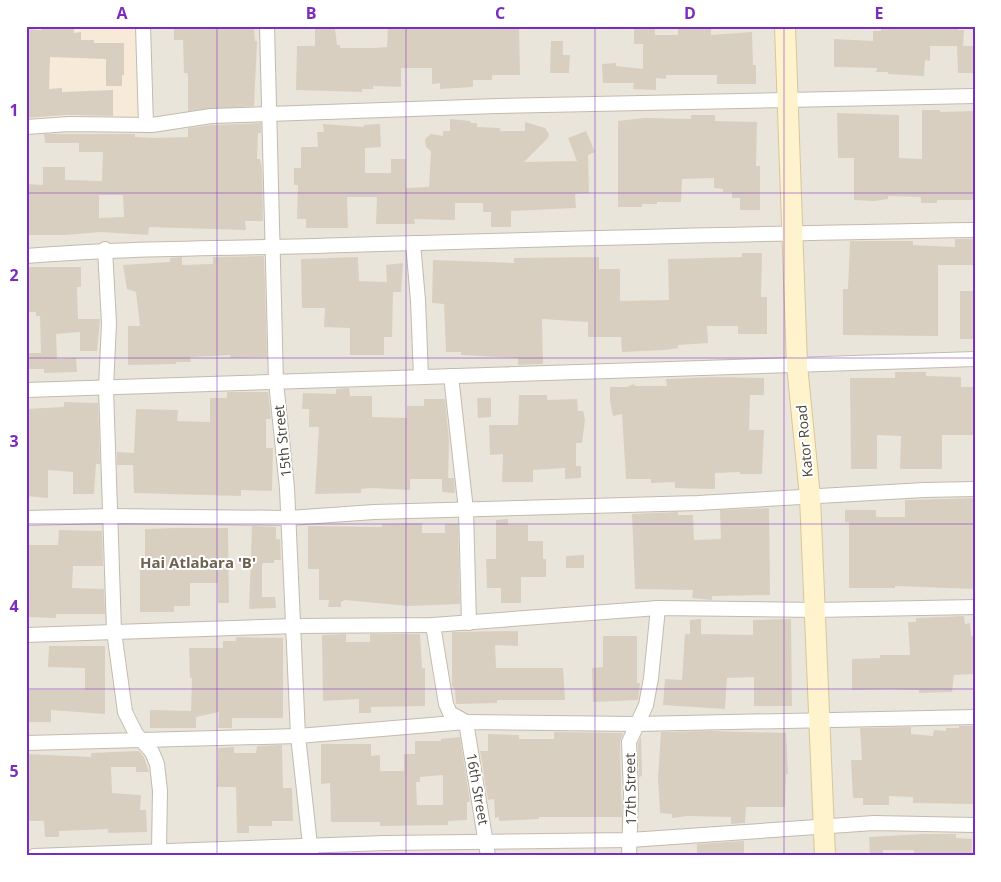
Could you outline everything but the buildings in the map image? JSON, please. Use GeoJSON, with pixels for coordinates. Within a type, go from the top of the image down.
{"type":"FeatureCollection","features":[{"type":"Feature","properties":{"kind":"main road","name":"Kator Road"},"geometry":{"type":"LineString","coordinates":[[785,26],[797,365],[810,497],[816,610],[815,658],[820,720],[825,856]]}},
{"type":"Feature","properties":{"kind":"street"},"geometry":{"type":"LineString","coordinates":[[143,26],[146,124]]}},
{"type":"Feature","properties":{"kind":"street","name":"15th Street"},"geometry":{"type":"LineString","coordinates":[[267,26],[276,382],[289,518],[295,626],[298,736],[311,851]]}},
{"type":"Feature","properties":{"kind":"street"},"geometry":{"type":"LineString","coordinates":[[26,127],[146,124],[211,116],[498,106],[975,96]]}},
{"type":"Feature","properties":{"kind":"street"},"geometry":{"type":"LineString","coordinates":[[26,256],[105,249],[273,248],[792,232],[975,230]]}},
{"type":"Feature","properties":{"kind":"street"},"geometry":{"type":"LineString","coordinates":[[413,243],[418,300],[420,377]]}},
{"type":"Feature","properties":{"kind":"street"},"geometry":{"type":"LineString","coordinates":[[105,249],[109,322],[106,388],[114,631],[125,712],[136,734],[152,752],[156,764],[160,791],[159,850]]}},
{"type":"Feature","properties":{"kind":"street"},"geometry":{"type":"LineString","coordinates":[[26,390],[975,359]]}},
{"type":"Feature","properties":{"kind":"street"},"geometry":{"type":"LineString","coordinates":[[451,376],[466,510],[469,623]]}},
{"type":"Feature","properties":{"kind":"street"},"geometry":{"type":"LineString","coordinates":[[26,518],[110,516],[289,518],[374,512],[698,503],[924,490],[975,490]]}},
{"type":"Feature","properties":{"kind":"street"},"geometry":{"type":"LineString","coordinates":[[26,634],[295,626],[433,625],[658,608],[816,610],[975,607]]}},
{"type":"Feature","properties":{"kind":"street","name":"17th Street"},"geometry":{"type":"LineString","coordinates":[[629,856],[629,742],[646,705],[652,678],[658,608]]}},
{"type":"Feature","properties":{"kind":"street"},"geometry":{"type":"LineString","coordinates":[[433,625],[446,704],[450,713],[466,722]]}},
{"type":"Feature","properties":{"kind":"street"},"geometry":{"type":"LineString","coordinates":[[26,743],[298,736],[466,722],[636,724],[975,717]]}},
{"type":"Feature","properties":{"kind":"street","name":"16th Street"},"geometry":{"type":"LineString","coordinates":[[466,722],[487,840],[488,856]]}},
{"type":"Feature","properties":{"kind":"street"},"geometry":{"type":"LineString","coordinates":[[34,856],[120,854],[159,850],[311,851],[487,840],[630,840],[823,824],[975,825]]}},
{"type":"Feature","properties":{"kind":"shaded area"},"geometry":{"type":"Polygon","coordinates":[[[26,26],[975,26],[975,856],[26,856],[26,26]]]}},
{"type":"Feature","properties":{"kind":"shaded area"},"geometry":{"type":"Polygon","coordinates":[[[26,26],[137,26],[138,124],[26,128],[26,26]]]}},
{"type":"Feature","properties":{"kind":"district","name":"Hai Atlabara 'B'"},"geometry":{"type":"Point","coordinates":[198,562]}}]}
